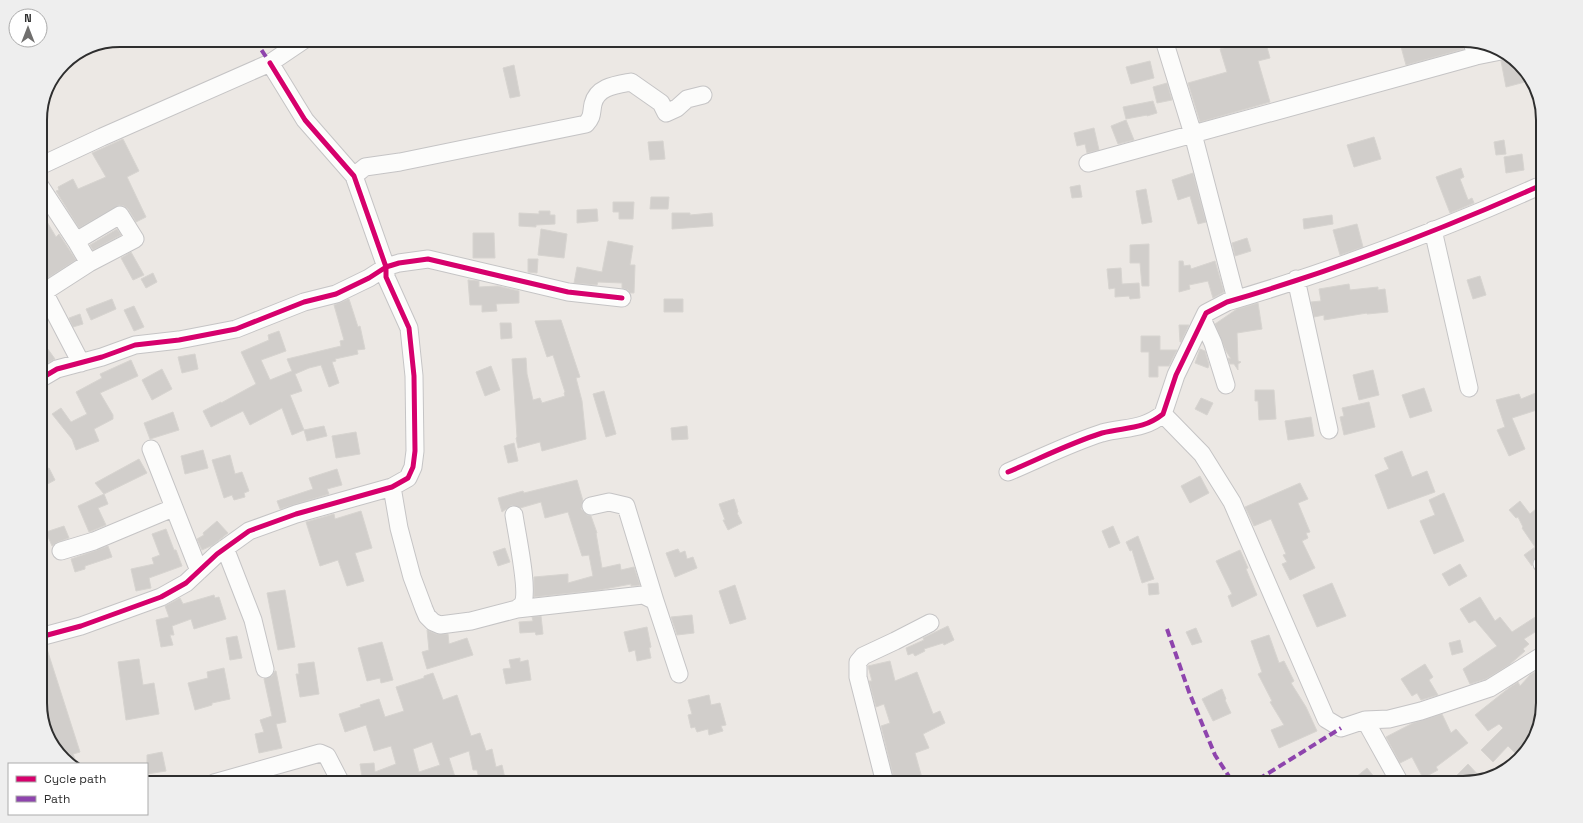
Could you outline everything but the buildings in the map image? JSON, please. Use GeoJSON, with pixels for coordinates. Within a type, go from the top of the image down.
{"type":"FeatureCollection","features":[{"type":"Feature","properties":{"kind":"street"},"geometry":{"type":"LineString","coordinates":[[47,163],[270,63],[294,47]]}},
{"type":"Feature","properties":{"kind":"street"},"geometry":{"type":"LineString","coordinates":[[1166,47],[1193,134],[1236,299]]}},
{"type":"Feature","properties":{"kind":"street"},"geometry":{"type":"LineString","coordinates":[[1088,163],[1193,134],[1474,49]]}},
{"type":"Feature","properties":{"kind":"street"},"geometry":{"type":"LineString","coordinates":[[47,635],[81,626],[161,597],[186,583],[225,548],[249,531],[296,514],[392,487],[408,478],[413,467],[415,451],[414,376],[409,328],[386,277],[386,267],[354,176],[305,120],[270,63]]}},
{"type":"Feature","properties":{"kind":"street"},"geometry":{"type":"LineString","coordinates":[[354,176],[365,167],[400,162],[586,124],[593,116],[593,106],[596,95],[611,85],[631,82],[660,103],[666,113],[677,108],[687,99],[703,95]]}},
{"type":"Feature","properties":{"kind":"street"},"geometry":{"type":"LineString","coordinates":[[1008,472],[1088,438],[1103,433],[1138,427],[1158,418],[1163,414],[1178,369],[1206,313],[1227,302],[1353,262],[1475,215],[1536,187]]}},
{"type":"Feature","properties":{"kind":"street"},"geometry":{"type":"LineString","coordinates":[[47,197],[89,263]]}},
{"type":"Feature","properties":{"kind":"street"},"geometry":{"type":"LineString","coordinates":[[47,290],[89,263],[135,239],[120,215],[76,241]]}},
{"type":"Feature","properties":{"kind":"street"},"geometry":{"type":"LineString","coordinates":[[1433,230],[1469,388]]}},
{"type":"Feature","properties":{"kind":"street"},"geometry":{"type":"LineString","coordinates":[[47,375],[57,369],[102,357],[135,345],[179,340],[236,329],[304,302],[336,294],[369,278],[386,267],[399,263],[428,259],[568,292],[622,298]]}},
{"type":"Feature","properties":{"kind":"street"},"geometry":{"type":"LineString","coordinates":[[1296,279],[1329,430]]}},
{"type":"Feature","properties":{"kind":"street"},"geometry":{"type":"LineString","coordinates":[[47,298],[80,362]]}},
{"type":"Feature","properties":{"kind":"street"},"geometry":{"type":"LineString","coordinates":[[1203,321],[1214,343],[1226,385]]}},
{"type":"Feature","properties":{"kind":"street"},"geometry":{"type":"LineString","coordinates":[[1163,414],[1202,454],[1232,502],[1326,719],[1341,728],[1365,720],[1389,719],[1421,711],[1490,688],[1536,659]]}},
{"type":"Feature","properties":{"kind":"street"},"geometry":{"type":"LineString","coordinates":[[151,449],[199,571]]}},
{"type":"Feature","properties":{"kind":"street"},"geometry":{"type":"LineString","coordinates":[[392,487],[399,528],[412,577],[424,609],[430,619],[440,625],[471,621],[517,609],[643,595],[655,601]]}},
{"type":"Feature","properties":{"kind":"street"},"geometry":{"type":"LineString","coordinates":[[591,506],[609,502],[626,506],[679,674]]}},
{"type":"Feature","properties":{"kind":"street"},"geometry":{"type":"LineString","coordinates":[[61,551],[94,541],[173,508]]}},
{"type":"Feature","properties":{"kind":"street"},"geometry":{"type":"LineString","coordinates":[[514,515],[523,565],[524,599],[522,604],[517,609]]}},
{"type":"Feature","properties":{"kind":"street"},"geometry":{"type":"LineString","coordinates":[[225,548],[253,620],[265,669]]}},
{"type":"Feature","properties":{"kind":"street"},"geometry":{"type":"LineString","coordinates":[[883,776],[858,677],[858,662],[863,656],[930,622]]}},
{"type":"Feature","properties":{"kind":"street"},"geometry":{"type":"LineString","coordinates":[[1365,720],[1396,776]]}},
{"type":"Feature","properties":{"kind":"street"},"geometry":{"type":"LineString","coordinates":[[239,776],[320,753],[327,756],[337,776]]}},
{"type":"Feature","properties":{"kind":"marked path"},"geometry":{"type":"LineString","coordinates":[[260,47],[270,63]]}},
{"type":"Feature","properties":{"kind":"marked path"},"geometry":{"type":"LineString","coordinates":[[1167,629],[1189,692],[1215,755],[1229,776]]}},
{"type":"Feature","properties":{"kind":"marked path"},"geometry":{"type":"LineString","coordinates":[[1264,776],[1341,728]]}},
{"type":"Feature","properties":{"kind":"cycle path"},"geometry":{"type":"LineString","coordinates":[[47,635],[81,626],[161,597],[186,583],[217,554],[249,531],[296,514],[392,487],[408,478],[413,467],[415,451],[414,376],[409,328],[386,277],[386,267],[354,176],[305,120],[270,63]]}},
{"type":"Feature","properties":{"kind":"cycle path"},"geometry":{"type":"LineString","coordinates":[[1008,472],[1090,437],[1148,423],[1163,414],[1176,375],[1206,313],[1227,302],[1384,250],[1461,220],[1536,187]]}},
{"type":"Feature","properties":{"kind":"cycle path"},"geometry":{"type":"LineString","coordinates":[[47,375],[57,369],[102,357],[135,345],[179,340],[236,329],[304,302],[336,294],[369,278],[386,267],[399,263],[428,259],[568,292],[622,298]]}}]}
